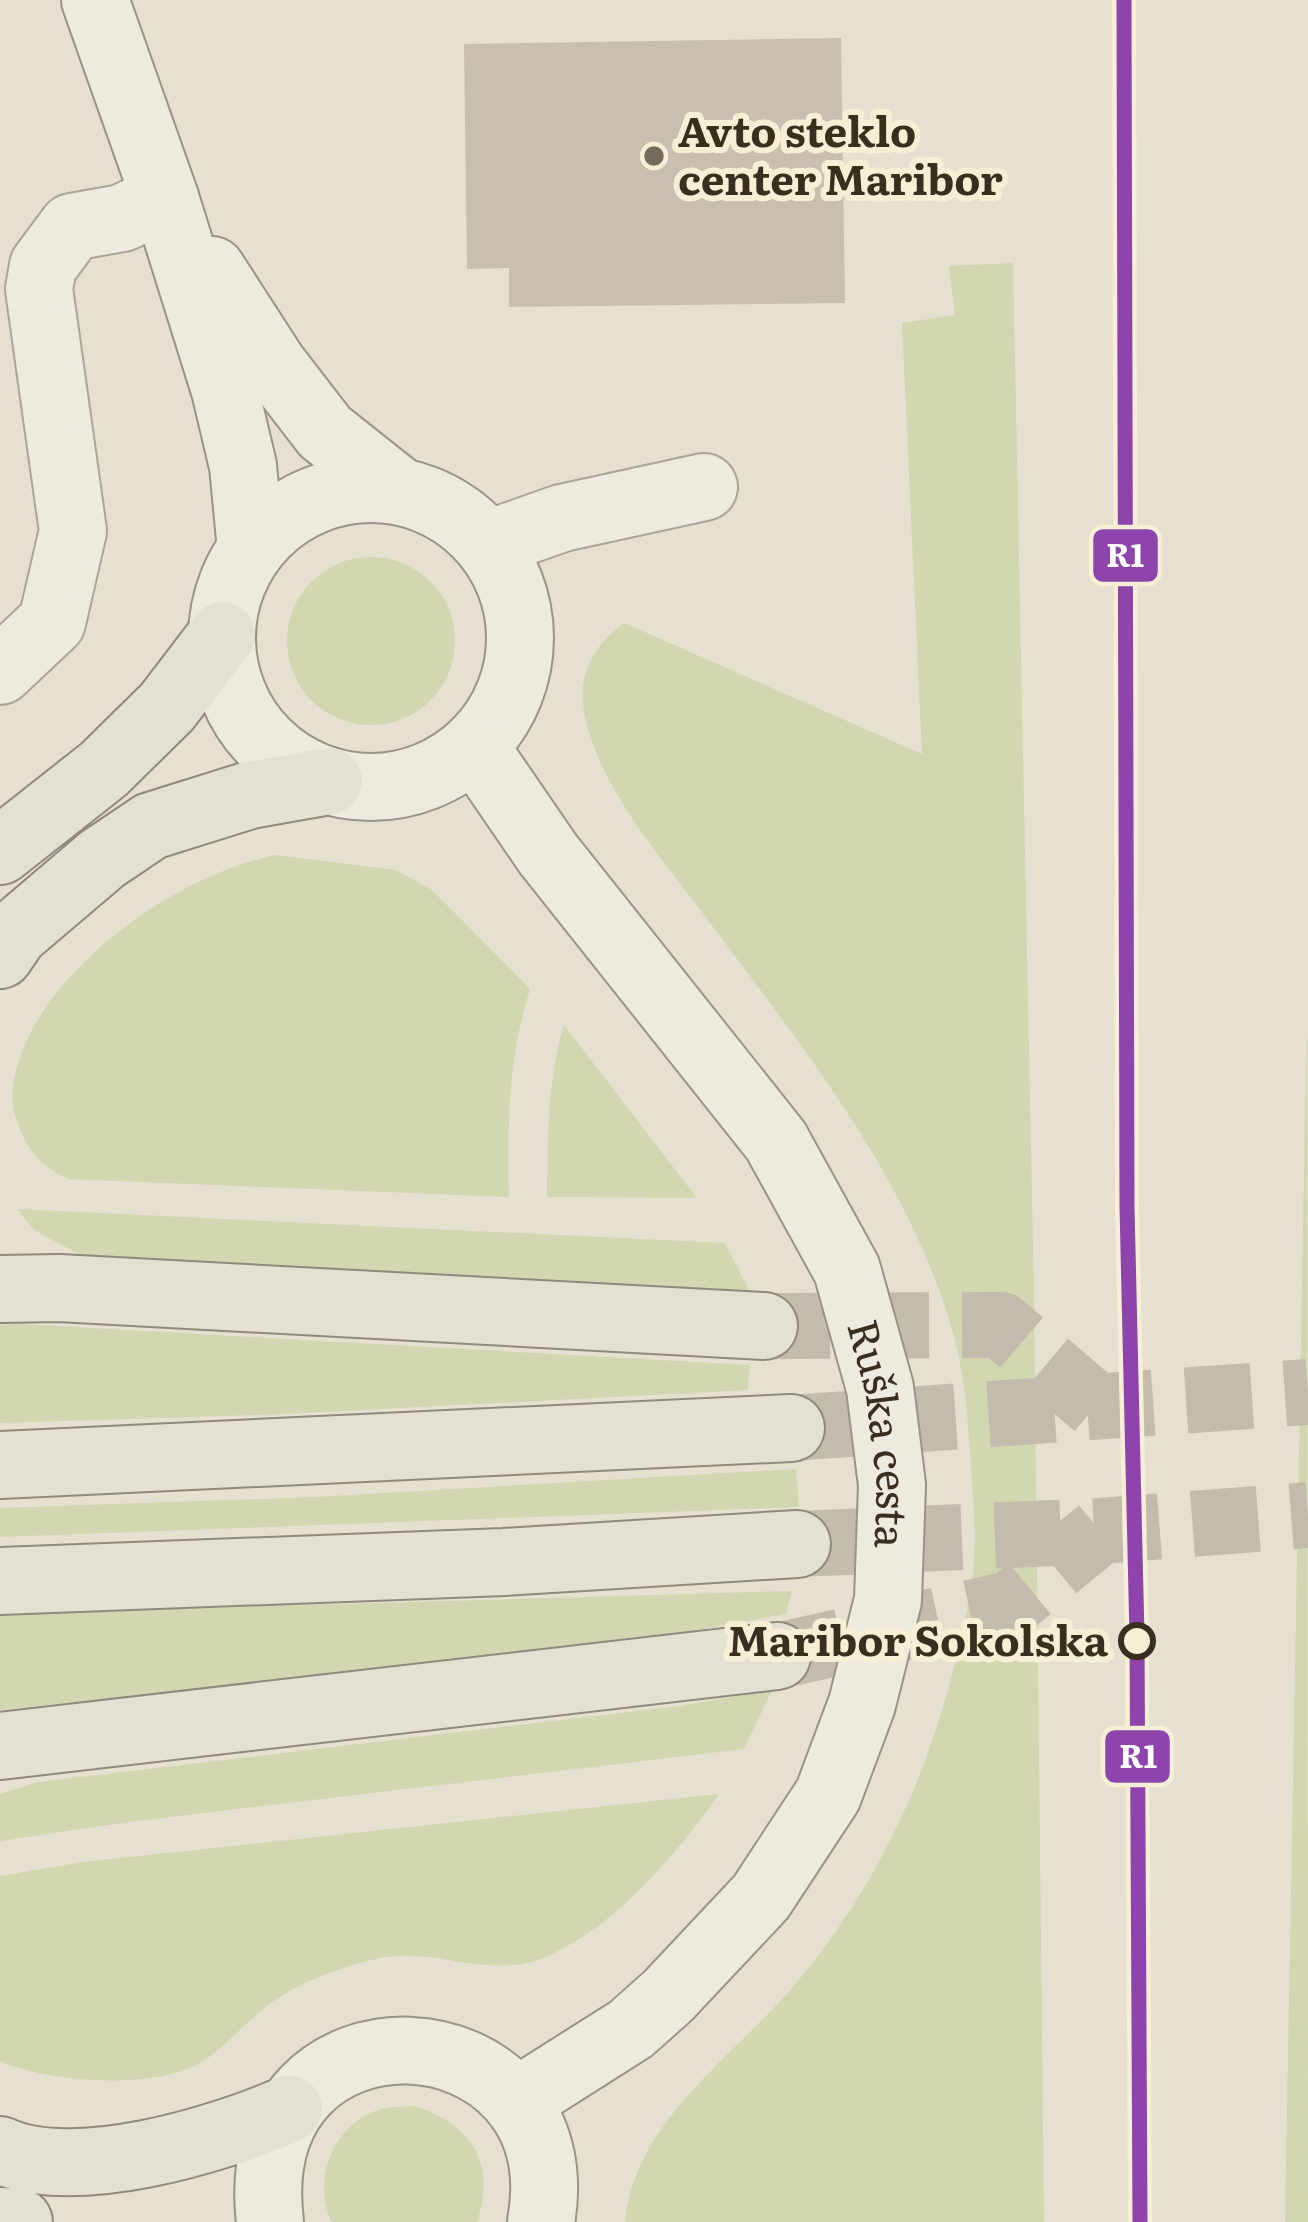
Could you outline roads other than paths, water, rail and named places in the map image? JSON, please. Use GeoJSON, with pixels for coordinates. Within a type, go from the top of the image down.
{"type":"FeatureCollection","features":[{"type":"Feature","properties":{"kind":"main road"},"geometry":{"type":"LineString","coordinates":[[0,851],[120,753],[167,707],[222,635]]}},
{"type":"Feature","properties":{"kind":"main road"},"geometry":{"type":"LineString","coordinates":[[0,956],[15,933],[101,859],[151,826],[250,795],[329,782]]}},
{"type":"Feature","properties":{"kind":"main road"},"geometry":{"type":"LineString","coordinates":[[0,1237],[29,1288],[764,1326]]}},
{"type":"Feature","properties":{"kind":"main road"},"geometry":{"type":"LineString","coordinates":[[0,1465],[790,1428]]}},
{"type":"Feature","properties":{"kind":"main road"},"geometry":{"type":"LineString","coordinates":[[0,1580],[504,1562],[797,1544]]}},
{"type":"Feature","properties":{"kind":"main road"},"geometry":{"type":"LineString","coordinates":[[0,1745],[777,1655]]}},
{"type":"Feature","properties":{"kind":"main road"},"geometry":{"type":"LineString","coordinates":[[0,1765],[84,1737]]}},
{"type":"Feature","properties":{"kind":"main road"},"geometry":{"type":"LineString","coordinates":[[0,2150],[52,2160],[132,2156],[230,2133],[289,2110]]}},
{"type":"Feature","properties":{"kind":"main road"},"geometry":{"type":"LineString","coordinates":[[0,2221],[19,2222]]}},
{"type":"Feature","properties":{"kind":"street"},"geometry":{"type":"LineString","coordinates":[[95,0],[165,198],[225,390],[243,466],[251,549]]}},
{"type":"Feature","properties":{"kind":"street"},"geometry":{"type":"LineString","coordinates":[[165,198],[274,366],[325,432],[398,490]]}},
{"type":"Feature","properties":{"kind":"street"},"geometry":{"type":"LineString","coordinates":[[0,671],[52,622],[73,531],[39,290],[43,266],[72,227],[122,218],[165,198]]}},
{"type":"Feature","properties":{"kind":"street"},"geometry":{"type":"LineString","coordinates":[[488,544],[562,518],[704,487]]}},
{"type":"Feature","properties":{"kind":"street"},"geometry":{"type":"LineString","coordinates":[[364,488],[398,490],[432,501],[463,519],[488,544],[507,576],[519,611],[514,684],[498,717],[450,765],[422,779],[392,786],[329,782],[299,769],[251,726],[224,667],[222,635],[235,575],[251,549],[295,508],[328,494],[364,488]]}},
{"type":"Feature","properties":{"kind":"street","name":"Ruška cesta"},"geometry":{"type":"LineString","coordinates":[[474,746],[548,854],[776,1141],[847,1270],[880,1388],[892,1485],[888,1600],[862,1703],[828,1795],[761,1897],[668,1996],[631,2029],[516,2102]]}},
{"type":"Feature","properties":{"kind":"street"},"geometry":{"type":"LineString","coordinates":[[270,2222],[266,2184],[273,2142],[289,2110],[325,2073],[354,2057],[389,2049],[429,2050],[484,2072],[516,2102],[533,2128],[545,2180],[541,2222]]}},
{"type":"Feature","properties":{"kind":"tunnel"},"geometry":{"type":"LineString","coordinates":[[764,1326],[1001,1325],[1096,1406]]}},
{"type":"Feature","properties":{"kind":"tunnel"},"geometry":{"type":"LineString","coordinates":[[791,1428],[1308,1392]]}},
{"type":"Feature","properties":{"kind":"tunnel"},"geometry":{"type":"LineString","coordinates":[[797,1544],[1100,1531],[1308,1515]]}},
{"type":"Feature","properties":{"kind":"tunnel"},"geometry":{"type":"LineString","coordinates":[[777,1656],[1011,1604],[1100,1531]]}},
{"type":"Feature","properties":{"kind":"place","name":"Avto steklo center Maribor"},"geometry":{"type":"Point","coordinates":[654,156]}},
{"type":"Feature","properties":{"kind":"place","name":"Maribor Sokolska"},"geometry":{"type":"Point","coordinates":[1137,1641]}}]}
